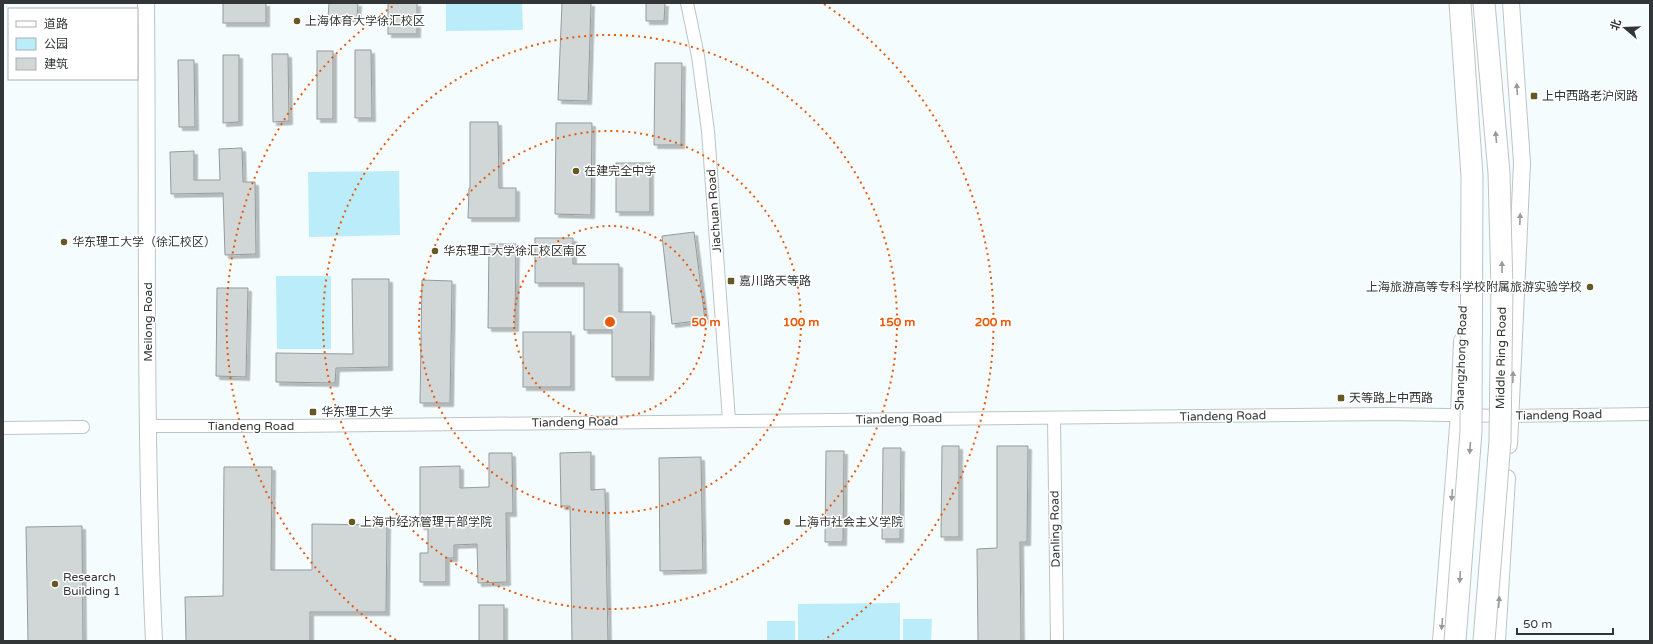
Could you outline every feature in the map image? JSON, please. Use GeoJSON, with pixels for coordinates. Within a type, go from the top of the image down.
{"type":"FeatureCollection","features":[{"type":"Feature","properties":{"kind":"highway"},"geometry":{"type":"LineString","coordinates":[[1455,641],[1471,431],[1472,176],[1460,3]]}},
{"type":"Feature","properties":{"kind":"highway","name":"Middle Ring Road"},"geometry":{"type":"LineString","coordinates":[[1484,3],[1499,173],[1502,289],[1500,441],[1484,641]]}},
{"type":"Feature","properties":{"kind":"main road","name":"Meilong Road"},"geometry":{"type":"LineString","coordinates":[[146,3],[148,426],[154,641]]}},
{"type":"Feature","properties":{"kind":"main road","name":"Shangzhong Road"},"geometry":{"type":"LineString","coordinates":[[1441,641],[1459,414],[1467,178],[1456,3]]}},
{"type":"Feature","properties":{"kind":"main road"},"geometry":{"type":"LineString","coordinates":[[1497,641],[1511,416],[1522,163],[1511,3]]}},
{"type":"Feature","properties":{"kind":"street","name":"Jiachuan Road"},"geometry":{"type":"LineString","coordinates":[[687,3],[702,79],[708,131],[729,420]]}},
{"type":"Feature","properties":{"kind":"street","name":"Tiandeng Road"},"geometry":{"type":"LineString","coordinates":[[148,426],[292,426],[729,420],[1459,414],[1511,416],[1650,414]]}},
{"type":"Feature","properties":{"kind":"street","name":"Danling Road"},"geometry":{"type":"LineString","coordinates":[[1054,418],[1057,641]]}},
{"type":"Feature","properties":{"kind":"street"},"geometry":{"type":"LineString","coordinates":[[3,428],[83,427]]}},
{"type":"Feature","properties":{"kind":"green space"},"geometry":{"type":"Polygon","coordinates":[[[446,3],[522,3],[523,30],[446,31],[446,3]]]}},
{"type":"Feature","properties":{"kind":"green space"},"geometry":{"type":"Polygon","coordinates":[[[399,171],[400,235],[309,237],[308,172],[399,171]]]}},
{"type":"Feature","properties":{"kind":"green space"},"geometry":{"type":"Polygon","coordinates":[[[276,276],[331,276],[331,349],[277,349],[276,276]]]}},
{"type":"Feature","properties":{"kind":"green space"},"geometry":{"type":"Polygon","coordinates":[[[900,603],[900,641],[798,641],[798,604],[900,603]]]}},
{"type":"Feature","properties":{"kind":"green space"},"geometry":{"type":"Polygon","coordinates":[[[903,619],[932,619],[931,641],[903,641],[903,619]]]}},
{"type":"Feature","properties":{"kind":"green space"},"geometry":{"type":"Polygon","coordinates":[[[767,621],[795,621],[795,641],[767,641],[767,621]]]}},
{"type":"Feature","properties":{"kind":"building"},"geometry":{"type":"Polygon","coordinates":[[[223,3],[266,3],[266,23],[223,23],[223,3]]]}},
{"type":"Feature","properties":{"kind":"building"},"geometry":{"type":"Polygon","coordinates":[[[329,3],[358,3],[357,18],[328,18],[329,3]]]}},
{"type":"Feature","properties":{"kind":"building"},"geometry":{"type":"Polygon","coordinates":[[[388,3],[417,3],[417,34],[388,34],[388,3]]]}},
{"type":"Feature","properties":{"kind":"building"},"geometry":{"type":"Polygon","coordinates":[[[562,3],[591,3],[588,101],[558,100],[562,3]]]}},
{"type":"Feature","properties":{"kind":"building"},"geometry":{"type":"Polygon","coordinates":[[[646,3],[665,3],[664,21],[646,21],[646,3]]]}},
{"type":"Feature","properties":{"kind":"building"},"geometry":{"type":"Polygon","coordinates":[[[355,50],[371,50],[372,118],[355,118],[355,50]]]}},
{"type":"Feature","properties":{"kind":"building"},"geometry":{"type":"Polygon","coordinates":[[[317,51],[333,51],[333,119],[317,119],[317,51]]]}},
{"type":"Feature","properties":{"kind":"building"},"geometry":{"type":"Polygon","coordinates":[[[272,54],[288,54],[289,121],[273,122],[272,54]]]}},
{"type":"Feature","properties":{"kind":"building"},"geometry":{"type":"Polygon","coordinates":[[[223,55],[239,55],[239,122],[223,123],[223,55]]]}},
{"type":"Feature","properties":{"kind":"building"},"geometry":{"type":"Polygon","coordinates":[[[178,60],[194,60],[195,127],[179,127],[178,60]]]}},
{"type":"Feature","properties":{"kind":"building"},"geometry":{"type":"Polygon","coordinates":[[[655,63],[682,63],[681,145],[654,145],[655,63]]]}},
{"type":"Feature","properties":{"kind":"building"},"geometry":{"type":"Polygon","coordinates":[[[470,122],[498,122],[499,188],[516,188],[516,218],[468,218],[470,188],[470,122]]]}},
{"type":"Feature","properties":{"kind":"building"},"geometry":{"type":"Polygon","coordinates":[[[556,123],[592,123],[591,215],[555,214],[556,123]]]}},
{"type":"Feature","properties":{"kind":"building"},"geometry":{"type":"Polygon","coordinates":[[[242,148],[243,182],[255,182],[256,254],[225,255],[223,193],[171,194],[170,152],[194,151],[194,180],[220,180],[219,149],[242,148]]]}},
{"type":"Feature","properties":{"kind":"building"},"geometry":{"type":"Polygon","coordinates":[[[616,163],[650,163],[650,212],[616,212],[616,163]]]}},
{"type":"Feature","properties":{"kind":"building"},"geometry":{"type":"Polygon","coordinates":[[[694,232],[705,320],[672,324],[662,236],[694,232]]]}},
{"type":"Feature","properties":{"kind":"building"},"geometry":{"type":"Polygon","coordinates":[[[535,238],[573,238],[573,264],[619,264],[619,312],[651,312],[650,377],[612,377],[612,330],[584,330],[584,283],[535,283],[535,238]]]}},
{"type":"Feature","properties":{"kind":"building"},"geometry":{"type":"Polygon","coordinates":[[[489,244],[516,244],[515,328],[488,328],[489,244]]]}},
{"type":"Feature","properties":{"kind":"building"},"geometry":{"type":"Polygon","coordinates":[[[352,279],[389,279],[389,367],[336,368],[335,383],[276,382],[276,353],[353,354],[352,279]]]}},
{"type":"Feature","properties":{"kind":"building"},"geometry":{"type":"Polygon","coordinates":[[[422,280],[452,281],[450,403],[420,403],[422,280]]]}},
{"type":"Feature","properties":{"kind":"building"},"geometry":{"type":"Polygon","coordinates":[[[217,288],[248,288],[246,377],[216,376],[217,288]]]}},
{"type":"Feature","properties":{"kind":"building"},"geometry":{"type":"Polygon","coordinates":[[[523,332],[571,332],[571,387],[523,387],[523,332]]]}},
{"type":"Feature","properties":{"kind":"building"},"geometry":{"type":"Polygon","coordinates":[[[942,446],[959,446],[959,537],[941,537],[942,446]]]}},
{"type":"Feature","properties":{"kind":"building"},"geometry":{"type":"Polygon","coordinates":[[[997,446],[1028,446],[1027,542],[1020,542],[1021,641],[978,641],[977,549],[997,548],[997,446]]]}},
{"type":"Feature","properties":{"kind":"building"},"geometry":{"type":"Polygon","coordinates":[[[883,448],[901,448],[900,539],[882,539],[883,448]]]}},
{"type":"Feature","properties":{"kind":"building"},"geometry":{"type":"Polygon","coordinates":[[[826,451],[844,451],[843,542],[825,542],[826,451]]]}},
{"type":"Feature","properties":{"kind":"building"},"geometry":{"type":"Polygon","coordinates":[[[591,452],[591,490],[605,489],[608,641],[572,641],[570,506],[561,506],[560,453],[591,452]]]}},
{"type":"Feature","properties":{"kind":"building"},"geometry":{"type":"Polygon","coordinates":[[[489,453],[512,453],[513,513],[506,513],[507,582],[478,583],[477,544],[454,545],[454,558],[446,558],[446,582],[420,582],[420,553],[428,553],[428,526],[420,526],[420,467],[460,466],[460,488],[489,487],[489,453]]]}},
{"type":"Feature","properties":{"kind":"building"},"geometry":{"type":"Polygon","coordinates":[[[701,457],[703,570],[660,571],[659,458],[701,457]]]}},
{"type":"Feature","properties":{"kind":"building"},"geometry":{"type":"Polygon","coordinates":[[[224,467],[272,467],[271,570],[312,570],[312,524],[387,525],[386,612],[310,612],[310,641],[186,641],[185,597],[223,596],[224,467]]]}},
{"type":"Feature","properties":{"kind":"building","name":"Research Building 1"},"geometry":{"type":"Polygon","coordinates":[[[82,526],[83,641],[28,641],[26,527],[82,526]]]}},
{"type":"Feature","properties":{"kind":"building"},"geometry":{"type":"Polygon","coordinates":[[[479,605],[504,605],[504,641],[479,641],[479,605]]]}},
{"type":"Feature","properties":{"kind":"place","name":"上海体育大学徐汇校区"},"geometry":{"type":"Point","coordinates":[297,21]}},
{"type":"Feature","properties":{"kind":"place","name":"上中西路老沪闵路"},"geometry":{"type":"Point","coordinates":[1534,96]}},
{"type":"Feature","properties":{"kind":"place","name":"在建完全中学"},"geometry":{"type":"Point","coordinates":[576,171]}},
{"type":"Feature","properties":{"kind":"place","name":"华东理工大学（徐汇校区）"},"geometry":{"type":"Point","coordinates":[64,242]}},
{"type":"Feature","properties":{"kind":"place","name":"华东理工大学徐汇校区南区"},"geometry":{"type":"Point","coordinates":[435,251]}},
{"type":"Feature","properties":{"kind":"place","name":"嘉川路天等路"},"geometry":{"type":"Point","coordinates":[731,281]}},
{"type":"Feature","properties":{"kind":"place","name":"上海旅游高等专科学校附属旅游实验学校"},"geometry":{"type":"Point","coordinates":[1590,287]}},
{"type":"Feature","properties":{"kind":"place","name":"天等路上中西路"},"geometry":{"type":"Point","coordinates":[1341,398]}},
{"type":"Feature","properties":{"kind":"place","name":"华东理工大学"},"geometry":{"type":"Point","coordinates":[313,412]}},
{"type":"Feature","properties":{"kind":"place","name":"上海市经济管理干部学院"},"geometry":{"type":"Point","coordinates":[352,522]}},
{"type":"Feature","properties":{"kind":"place","name":"上海市社会主义学院"},"geometry":{"type":"Point","coordinates":[787,522]}},
{"type":"Feature","properties":{"kind":"place","name":"Research Building 1"},"geometry":{"type":"Point","coordinates":[55,584]}}]}
